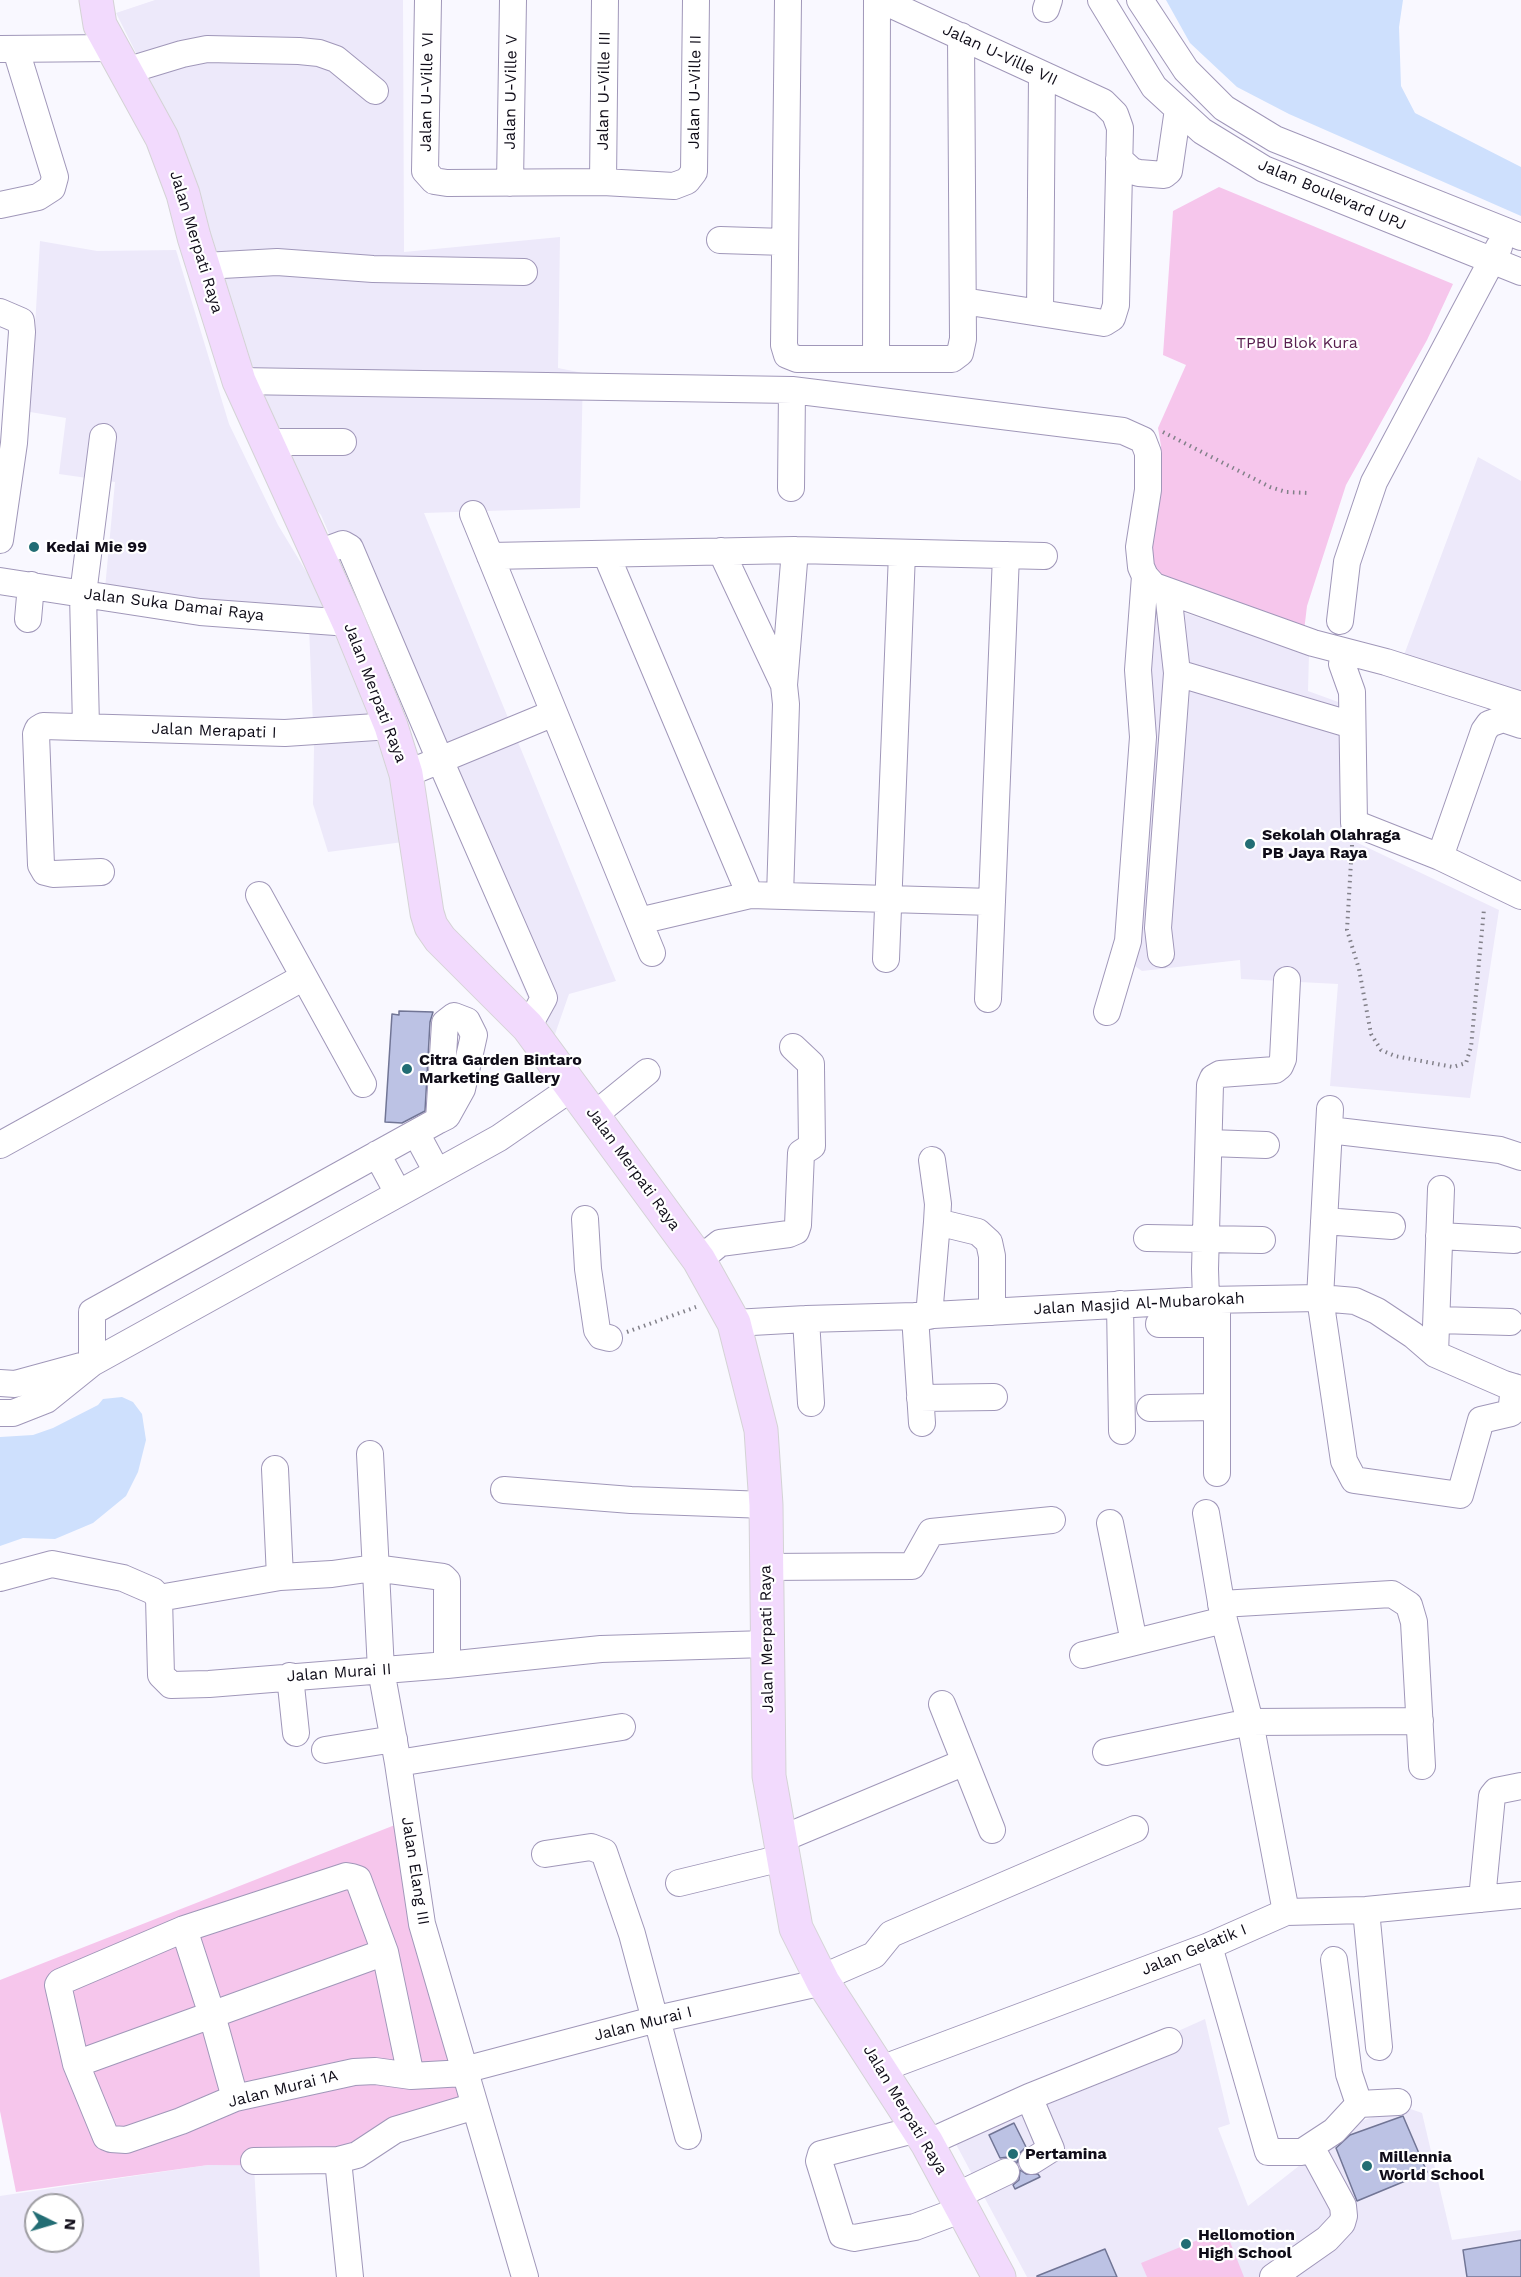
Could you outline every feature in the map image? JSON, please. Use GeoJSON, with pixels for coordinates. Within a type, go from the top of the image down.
{"type":"FeatureCollection","features":[{"type":"Feature","properties":{"kind":"main road","name":"Jalan Merpati Raya"},"geometry":{"type":"LineString","coordinates":[[96,0],[100,25],[162,138],[183,194],[240,381],[349,623],[391,726],[406,774],[427,913],[431,926],[440,939],[528,1027],[699,1260],[727,1311],[761,1430],[766,1505],[769,1776],[796,1928],[822,1980],[923,2136],[999,2277]]}},
{"type":"Feature","properties":{"kind":"street","name":"Jalan U-Ville VI"},"geometry":{"type":"LineString","coordinates":[[428,0],[425,171],[434,181],[447,183],[510,183]]}},
{"type":"Feature","properties":{"kind":"street","name":"Jalan U-Ville V"},"geometry":{"type":"LineString","coordinates":[[510,183],[513,0]]}},
{"type":"Feature","properties":{"kind":"street","name":"Jalan U-Ville III"},"geometry":{"type":"LineString","coordinates":[[603,182],[605,0]]}},
{"type":"Feature","properties":{"kind":"street","name":"Jalan U-Ville II"},"geometry":{"type":"LineString","coordinates":[[603,182],[674,186],[687,181],[694,172],[696,0]]}},
{"type":"Feature","properties":{"kind":"street"},"geometry":{"type":"LineString","coordinates":[[788,0],[784,345],[787,355],[797,359],[952,359],[960,353],[963,339],[961,36]]}},
{"type":"Feature","properties":{"kind":"street"},"geometry":{"type":"LineString","coordinates":[[876,359],[879,0]]}},
{"type":"Feature","properties":{"kind":"street","name":"Jalan U-Ville VII"},"geometry":{"type":"LineString","coordinates":[[879,0],[1103,102],[1115,114],[1120,128],[1119,159]]}},
{"type":"Feature","properties":{"kind":"street","name":"Jalan Boulevard UPJ"},"geometry":{"type":"LineString","coordinates":[[1101,0],[1154,87],[1202,131],[1264,169],[1521,272]]}},
{"type":"Feature","properties":{"kind":"street","name":"Jalan Boulevard UPJ"},"geometry":{"type":"LineString","coordinates":[[1140,0],[1186,70],[1224,108],[1275,139],[1514,234]]}},
{"type":"Feature","properties":{"kind":"street"},"geometry":{"type":"LineString","coordinates":[[0,205],[38,197],[52,188],[55,177],[8,49],[120,60],[182,54],[207,49],[319,53],[336,59],[375,91]]}},
{"type":"Feature","properties":{"kind":"street"},"geometry":{"type":"LineString","coordinates":[[1040,313],[1042,74]]}},
{"type":"Feature","properties":{"kind":"street"},"geometry":{"type":"LineString","coordinates":[[1119,159],[1132,171],[1139,173],[1164,175],[1169,171],[1178,109]]}},
{"type":"Feature","properties":{"kind":"street"},"geometry":{"type":"LineString","coordinates":[[963,301],[1104,323],[1112,318],[1116,305],[1119,159]]}},
{"type":"Feature","properties":{"kind":"street"},"geometry":{"type":"LineString","coordinates":[[510,183],[603,182]]}},
{"type":"Feature","properties":{"kind":"street"},"geometry":{"type":"LineString","coordinates":[[1340,621],[1347,562],[1374,482],[1492,260],[1514,234]]}},
{"type":"Feature","properties":{"kind":"street"},"geometry":{"type":"LineString","coordinates":[[720,240],[785,242]]}},
{"type":"Feature","properties":{"kind":"street"},"geometry":{"type":"LineString","coordinates":[[204,266],[277,262],[373,269],[524,272]]}},
{"type":"Feature","properties":{"kind":"street"},"geometry":{"type":"LineString","coordinates":[[0,312],[21,321],[22,332],[14,443],[0,540]]}},
{"type":"Feature","properties":{"kind":"street"},"geometry":{"type":"LineString","coordinates":[[240,381],[792,390],[1123,431],[1143,440],[1148,453],[1148,490],[1140,547],[1144,576],[1137,670],[1143,738],[1128,941],[1107,1012]]}},
{"type":"Feature","properties":{"kind":"street"},"geometry":{"type":"LineString","coordinates":[[791,488],[792,390]]}},
{"type":"Feature","properties":{"kind":"street"},"geometry":{"type":"LineString","coordinates":[[86,727],[83,594],[103,437]]}},
{"type":"Feature","properties":{"kind":"street"},"geometry":{"type":"LineString","coordinates":[[265,439],[277,442],[343,442]]}},
{"type":"Feature","properties":{"kind":"street"},"geometry":{"type":"LineString","coordinates":[[473,514],[652,953]]}},
{"type":"Feature","properties":{"kind":"street"},"geometry":{"type":"LineString","coordinates":[[316,554],[343,544],[350,548],[544,998],[528,1027]]}},
{"type":"Feature","properties":{"kind":"street"},"geometry":{"type":"LineString","coordinates":[[490,556],[795,550],[1044,556]]}},
{"type":"Feature","properties":{"kind":"street"},"geometry":{"type":"LineString","coordinates":[[780,896],[786,704],[784,685],[795,550]]}},
{"type":"Feature","properties":{"kind":"street"},"geometry":{"type":"LineString","coordinates":[[721,552],[784,685]]}},
{"type":"Feature","properties":{"kind":"street"},"geometry":{"type":"LineString","coordinates":[[886,959],[903,553]]}},
{"type":"Feature","properties":{"kind":"street"},"geometry":{"type":"LineString","coordinates":[[606,554],[750,895]]}},
{"type":"Feature","properties":{"kind":"street"},"geometry":{"type":"LineString","coordinates":[[988,999],[1006,555]]}},
{"type":"Feature","properties":{"kind":"street"},"geometry":{"type":"LineString","coordinates":[[1144,576],[1154,586],[1168,592],[1313,643],[1420,672],[1521,705]]}},
{"type":"Feature","properties":{"kind":"street","name":"Jalan Suka Damai Raya"},"geometry":{"type":"LineString","coordinates":[[0,581],[200,612],[349,623]]}},
{"type":"Feature","properties":{"kind":"street"},"geometry":{"type":"LineString","coordinates":[[28,619],[31,585]]}},
{"type":"Feature","properties":{"kind":"street"},"geometry":{"type":"LineString","coordinates":[[1161,954],[1158,928],[1177,673],[1168,592]]}},
{"type":"Feature","properties":{"kind":"street"},"geometry":{"type":"LineString","coordinates":[[1342,664],[1352,692],[1354,823],[1440,857],[1521,896]]}},
{"type":"Feature","properties":{"kind":"street"},"geometry":{"type":"LineString","coordinates":[[1177,673],[1352,725]]}},
{"type":"Feature","properties":{"kind":"street"},"geometry":{"type":"LineString","coordinates":[[406,774],[554,713]]}},
{"type":"Feature","properties":{"kind":"street"},"geometry":{"type":"LineString","coordinates":[[1440,857],[1484,731],[1489,724],[1503,719],[1521,725]]}},
{"type":"Feature","properties":{"kind":"street","name":"Jalan Merapati I"},"geometry":{"type":"LineString","coordinates":[[101,872],[53,874],[45,872],[41,865],[36,734],[43,726],[285,733],[391,726]]}},
{"type":"Feature","properties":{"kind":"street"},"geometry":{"type":"LineString","coordinates":[[259,895],[363,1084]]}},
{"type":"Feature","properties":{"kind":"street"},"geometry":{"type":"LineString","coordinates":[[639,921],[750,895],[992,902]]}},
{"type":"Feature","properties":{"kind":"street"},"geometry":{"type":"LineString","coordinates":[[0,1145],[304,977]]}},
{"type":"Feature","properties":{"kind":"street"},"geometry":{"type":"LineString","coordinates":[[1218,1473],[1213,1308],[1206,1239],[1210,1085],[1213,1078],[1220,1074],[1275,1070],[1280,1065],[1283,1059],[1287,980]]}},
{"type":"Feature","properties":{"kind":"street"},"geometry":{"type":"LineString","coordinates":[[699,1260],[720,1243],[789,1234],[796,1231],[801,1153],[812,1146],[811,1064],[794,1047]]}},
{"type":"Feature","properties":{"kind":"street"},"geometry":{"type":"LineString","coordinates":[[593,1116],[647,1072]]}},
{"type":"Feature","properties":{"kind":"street"},"geometry":{"type":"LineString","coordinates":[[0,1413],[12,1413],[46,1400],[92,1363],[499,1138],[573,1087]]}},
{"type":"Feature","properties":{"kind":"street"},"geometry":{"type":"LineString","coordinates":[[1518,1388],[1511,1413],[1481,1420],[1460,1495],[1354,1480],[1344,1461],[1320,1298],[1329,1119],[1500,1150],[1521,1157]]}},
{"type":"Feature","properties":{"kind":"street"},"geometry":{"type":"LineString","coordinates":[[92,1363],[92,1312],[439,1120]]}},
{"type":"Feature","properties":{"kind":"street"},"geometry":{"type":"LineString","coordinates":[[416,1133],[437,1172]]}},
{"type":"Feature","properties":{"kind":"street"},"geometry":{"type":"LineString","coordinates":[[1209,1143],[1266,1145]]}},
{"type":"Feature","properties":{"kind":"street"},"geometry":{"type":"LineString","coordinates":[[378,1154],[398,1193]]}},
{"type":"Feature","properties":{"kind":"street"},"geometry":{"type":"LineString","coordinates":[[932,1160],[938,1204],[922,1316],[921,1411],[994,1396]]}},
{"type":"Feature","properties":{"kind":"street"},"geometry":{"type":"LineString","coordinates":[[1436,1354],[1441,1189]]}},
{"type":"Feature","properties":{"kind":"street"},"geometry":{"type":"LineString","coordinates":[[585,1219],[588,1269],[597,1330],[601,1336],[609,1338]]}},
{"type":"Feature","properties":{"kind":"street"},"geometry":{"type":"LineString","coordinates":[[1324,1221],[1392,1226]]}},
{"type":"Feature","properties":{"kind":"street"},"geometry":{"type":"LineString","coordinates":[[937,1222],[978,1232],[989,1242],[992,1257],[992,1312]]}},
{"type":"Feature","properties":{"kind":"street"},"geometry":{"type":"LineString","coordinates":[[1440,1236],[1514,1240]]}},
{"type":"Feature","properties":{"kind":"street"},"geometry":{"type":"LineString","coordinates":[[1147,1238],[1262,1240]]}},
{"type":"Feature","properties":{"kind":"street","name":"Jalan Masjid Al-Mubarokah"},"geometry":{"type":"LineString","coordinates":[[727,1311],[806,1319],[922,1316],[1120,1304],[1213,1308],[1320,1298],[1355,1301],[1377,1311],[1413,1335],[1436,1354],[1518,1388]]}},
{"type":"Feature","properties":{"kind":"street"},"geometry":{"type":"LineString","coordinates":[[1120,1304],[1122,1431]]}},
{"type":"Feature","properties":{"kind":"street"},"geometry":{"type":"LineString","coordinates":[[1159,1324],[1213,1308]]}},
{"type":"Feature","properties":{"kind":"street"},"geometry":{"type":"LineString","coordinates":[[806,1319],[811,1403]]}},
{"type":"Feature","properties":{"kind":"street"},"geometry":{"type":"LineString","coordinates":[[1437,1320],[1510,1322]]}},
{"type":"Feature","properties":{"kind":"street"},"geometry":{"type":"LineString","coordinates":[[0,1383],[15,1384],[92,1363]]}},
{"type":"Feature","properties":{"kind":"street"},"geometry":{"type":"LineString","coordinates":[[1150,1408],[1217,1407]]}},
{"type":"Feature","properties":{"kind":"street","name":"Jalan Elang III"},"geometry":{"type":"LineString","coordinates":[[370,1454],[374,1568],[381,1670],[396,1751],[422,1924],[525,2277]]}},
{"type":"Feature","properties":{"kind":"street"},"geometry":{"type":"LineString","coordinates":[[275,1469],[280,1577]]}},
{"type":"Feature","properties":{"kind":"street"},"geometry":{"type":"LineString","coordinates":[[504,1490],[631,1500],[766,1505]]}},
{"type":"Feature","properties":{"kind":"street"},"geometry":{"type":"LineString","coordinates":[[1206,1513],[1222,1612],[1250,1722],[1286,1912]]}},
{"type":"Feature","properties":{"kind":"street"},"geometry":{"type":"LineString","coordinates":[[765,1568],[912,1566],[931,1532],[1052,1520]]}},
{"type":"Feature","properties":{"kind":"street"},"geometry":{"type":"LineString","coordinates":[[1110,1523],[1134,1642]]}},
{"type":"Feature","properties":{"kind":"street"},"geometry":{"type":"LineString","coordinates":[[0,1578],[52,1564],[123,1578],[153,1591],[159,1598],[280,1577],[332,1574],[374,1568],[442,1577],[447,1581],[447,1665]]}},
{"type":"Feature","properties":{"kind":"street"},"geometry":{"type":"LineString","coordinates":[[1083,1655],[1134,1642],[1222,1612],[1392,1594],[1409,1605],[1414,1622],[1422,1766]]}},
{"type":"Feature","properties":{"kind":"street","name":"Jalan Murai II"},"geometry":{"type":"LineString","coordinates":[[159,1598],[161,1675],[171,1685],[447,1665],[601,1649],[766,1644]]}},
{"type":"Feature","properties":{"kind":"street"},"geometry":{"type":"LineString","coordinates":[[290,1676],[296,1732]]}},
{"type":"Feature","properties":{"kind":"street"},"geometry":{"type":"LineString","coordinates":[[942,1704],[992,1830]]}},
{"type":"Feature","properties":{"kind":"street"},"geometry":{"type":"LineString","coordinates":[[1106,1752],[1250,1722],[1420,1721]]}},
{"type":"Feature","properties":{"kind":"street"},"geometry":{"type":"LineString","coordinates":[[325,1750],[396,1751],[622,1727]]}},
{"type":"Feature","properties":{"kind":"street"},"geometry":{"type":"LineString","coordinates":[[679,1883],[781,1849],[964,1762]]}},
{"type":"Feature","properties":{"kind":"street"},"geometry":{"type":"LineString","coordinates":[[1482,1899],[1492,1796],[1496,1791],[1521,1786]]}},
{"type":"Feature","properties":{"kind":"street","name":"Jalan Murai I"},"geometry":{"type":"LineString","coordinates":[[411,2076],[464,2072],[656,2019],[822,1980],[874,1955],[891,1934],[1135,1829]]}},
{"type":"Feature","properties":{"kind":"street"},"geometry":{"type":"LineString","coordinates":[[545,1854],[591,1847],[604,1852],[632,1934],[688,2136]]}},
{"type":"Feature","properties":{"kind":"street"},"geometry":{"type":"LineString","coordinates":[[386,1952],[76,2064],[57,1988],[60,1982],[184,1929],[346,1876],[358,1879],[386,1952],[411,2076]]}},
{"type":"Feature","properties":{"kind":"street","name":"Jalan Gelatik I"},"geometry":{"type":"LineString","coordinates":[[881,2069],[1209,1946],[1286,1912],[1366,1910],[1521,1895]]}},
{"type":"Feature","properties":{"kind":"street"},"geometry":{"type":"LineString","coordinates":[[1366,1910],[1379,2046]]}},
{"type":"Feature","properties":{"kind":"street"},"geometry":{"type":"LineString","coordinates":[[184,1929],[212,2015],[235,2098]]}},
{"type":"Feature","properties":{"kind":"street"},"geometry":{"type":"LineString","coordinates":[[1209,1946],[1268,2152],[1302,2152],[1334,2132],[1359,2104],[1398,2102]]}},
{"type":"Feature","properties":{"kind":"street"},"geometry":{"type":"LineString","coordinates":[[1334,1960],[1349,2074],[1359,2104]]}},
{"type":"Feature","properties":{"kind":"street"},"geometry":{"type":"LineString","coordinates":[[1006,2172],[960,2203],[915,2227],[854,2238],[842,2235],[819,2161],[821,2154],[923,2136],[1029,2097],[1169,2040]]}},
{"type":"Feature","properties":{"kind":"street","name":"Jalan Murai 1A"},"geometry":{"type":"LineString","coordinates":[[76,2064],[106,2137],[126,2140],[181,2121],[235,2098],[354,2072],[375,2071],[411,2076]]}},
{"type":"Feature","properties":{"kind":"street"},"geometry":{"type":"LineString","coordinates":[[1029,2097],[1051,2149],[1032,2162]]}},
{"type":"Feature","properties":{"kind":"street"},"geometry":{"type":"LineString","coordinates":[[254,2162],[338,2160],[357,2155],[395,2130],[475,2106]]}},
{"type":"Feature","properties":{"kind":"street"},"geometry":{"type":"LineString","coordinates":[[1273,2277],[1327,2239],[1342,2223],[1343,2206],[1317,2158]]}},
{"type":"Feature","properties":{"kind":"street"},"geometry":{"type":"LineString","coordinates":[[338,2160],[350,2277]]}},
{"type":"Feature","properties":{"kind":"path"},"geometry":{"type":"LineString","coordinates":[[1143,440],[1163,432],[1270,487],[1286,492],[1308,493]]}},
{"type":"Feature","properties":{"kind":"path"},"geometry":{"type":"LineString","coordinates":[[1354,823],[1347,930],[1359,969],[1371,1034],[1381,1050],[1395,1056],[1453,1067],[1466,1062],[1471,1047],[1484,909]]}},
{"type":"Feature","properties":{"kind":"path"},"geometry":{"type":"LineString","coordinates":[[609,1338],[727,1311]]}},
{"type":"Feature","properties":{"kind":"shaded area"},"geometry":{"type":"Polygon","coordinates":[[[155,0],[403,0],[404,252],[560,237],[558,368],[583,373],[580,508],[424,513],[616,981],[569,994],[554,1037],[527,996],[321,515],[295,486],[239,339],[152,85],[116,13],[155,0]]]}},
{"type":"Feature","properties":{"kind":"shaded area"},"geometry":{"type":"Polygon","coordinates":[[[40,241],[97,251],[176,250],[229,424],[278,525],[341,629],[396,771],[403,842],[328,852],[313,804],[314,749],[309,627],[104,599],[115,482],[59,474],[66,418],[30,412],[40,241]]]}},
{"type":"Feature","properties":{"kind":"shaded area"},"geometry":{"type":"Polygon","coordinates":[[[1478,457],[1521,481],[1521,695],[1404,655],[1478,457]]]}},
{"type":"Feature","properties":{"kind":"shaded area","name":"Sekolah Olahraga PB Jaya Raya"},"geometry":{"type":"Polygon","coordinates":[[[1152,602],[1309,654],[1308,691],[1341,703],[1341,835],[1499,910],[1470,1098],[1330,1086],[1338,984],[1241,979],[1240,960],[1142,971],[1132,964],[1152,677],[1152,602]]]}},
{"type":"Feature","properties":{"kind":"shaded area"},"geometry":{"type":"Polygon","coordinates":[[[1205,2019],[1230,2124],[1218,2128],[1248,2206],[1351,2125],[1402,2106],[1422,2113],[1452,2240],[1521,2230],[1521,2277],[1027,2277],[950,2133],[1205,2019]]]}},
{"type":"Feature","properties":{"kind":"shaded area"},"geometry":{"type":"Polygon","coordinates":[[[208,2165],[254,2165],[260,2277],[0,2277],[0,2196],[208,2165]]]}},
{"type":"Feature","properties":{"kind":"green space","name":"TPBU Blok Kura"},"geometry":{"type":"Polygon","coordinates":[[[1219,187],[1453,284],[1427,340],[1346,485],[1307,606],[1304,631],[1154,573],[1148,547],[1161,446],[1158,428],[1186,365],[1163,355],[1173,211],[1219,187]]]}},
{"type":"Feature","properties":{"kind":"green space"},"geometry":{"type":"Polygon","coordinates":[[[400,1823],[470,2103],[410,2127],[359,2166],[208,2165],[16,2192],[0,2111],[0,1980],[400,1823]]]}},
{"type":"Feature","properties":{"kind":"green space"},"geometry":{"type":"Polygon","coordinates":[[[1225,2229],[1244,2277],[1147,2277],[1141,2263],[1225,2229]]]}},
{"type":"Feature","properties":{"kind":"water"},"geometry":{"type":"Polygon","coordinates":[[[1166,0],[1403,0],[1399,27],[1401,86],[1415,113],[1521,167],[1521,216],[1289,114],[1237,87],[1190,43],[1166,0]]]}},
{"type":"Feature","properties":{"kind":"water"},"geometry":{"type":"Polygon","coordinates":[[[122,1397],[133,1402],[142,1414],[146,1440],[138,1472],[126,1496],[93,1523],[55,1539],[23,1538],[0,1546],[0,1437],[33,1435],[53,1428],[98,1405],[103,1399],[122,1397]]]}},
{"type":"Feature","properties":{"kind":"building","name":"Citra Garden Bintaro Marketing Gallery"},"geometry":{"type":"Polygon","coordinates":[[[399,1011],[433,1012],[430,1022],[425,1111],[402,1123],[385,1122],[392,1014],[399,1015],[399,1011]]]}},
{"type":"Feature","properties":{"kind":"building"},"geometry":{"type":"Polygon","coordinates":[[[1403,2116],[1427,2172],[1357,2201],[1336,2148],[1350,2135],[1403,2116]]]}},
{"type":"Feature","properties":{"kind":"building"},"geometry":{"type":"Polygon","coordinates":[[[1014,2123],[1026,2147],[1019,2154],[1017,2163],[1008,2157],[1000,2158],[989,2135],[1014,2123]]]}},
{"type":"Feature","properties":{"kind":"building"},"geometry":{"type":"Polygon","coordinates":[[[1020,2170],[1026,2174],[1038,2174],[1040,2177],[1015,2189],[1013,2185],[1019,2180],[1020,2170]]]}},
{"type":"Feature","properties":{"kind":"building"},"geometry":{"type":"Polygon","coordinates":[[[1521,2240],[1521,2277],[1467,2277],[1463,2250],[1521,2240]]]}},
{"type":"Feature","properties":{"kind":"building"},"geometry":{"type":"Polygon","coordinates":[[[1105,2249],[1117,2277],[1037,2277],[1037,2276],[1105,2249]]]}},
{"type":"Feature","properties":{"kind":"place","name":"Kedai Mie 99"},"geometry":{"type":"Point","coordinates":[34,547]}},
{"type":"Feature","properties":{"kind":"place","name":"Sekolah Olahraga PB Jaya Raya"},"geometry":{"type":"Point","coordinates":[1250,844]}},
{"type":"Feature","properties":{"kind":"place","name":"Citra Garden Bintaro Marketing Gallery"},"geometry":{"type":"Point","coordinates":[407,1069]}},
{"type":"Feature","properties":{"kind":"place","name":"Pertamina"},"geometry":{"type":"Point","coordinates":[1013,2154]}},
{"type":"Feature","properties":{"kind":"place","name":"Millennia World School"},"geometry":{"type":"Point","coordinates":[1367,2166]}},
{"type":"Feature","properties":{"kind":"place","name":"Hellomotion High School"},"geometry":{"type":"Point","coordinates":[1186,2244]}}]}
